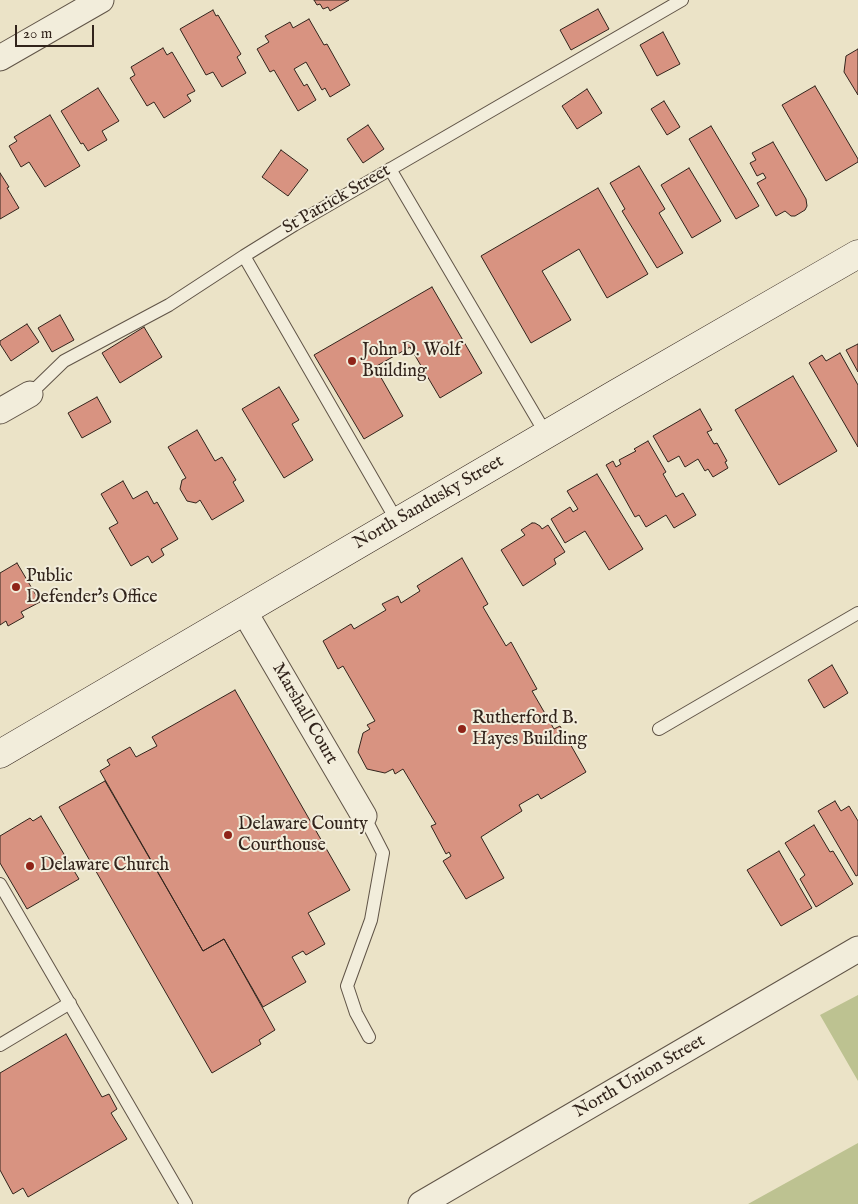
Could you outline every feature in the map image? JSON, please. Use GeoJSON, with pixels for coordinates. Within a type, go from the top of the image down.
{"type":"FeatureCollection","features":[{"type":"Feature","properties":{"kind":"street"},"geometry":{"type":"LineString","coordinates":[[0,58],[101,0]]}},
{"type":"Feature","properties":{"kind":"street","name":"North Sandusky Street"},"geometry":{"type":"LineString","coordinates":[[0,754],[546,434],[858,254]]}},
{"type":"Feature","properties":{"kind":"street","name":"St Patrick Street"},"geometry":{"type":"LineString","coordinates":[[0,410],[30,394]]}},
{"type":"Feature","properties":{"kind":"street","name":"Marshall Court"},"geometry":{"type":"LineString","coordinates":[[244,611],[364,816]]}},
{"type":"Feature","properties":{"kind":"street","name":"North Union Street"},"geometry":{"type":"LineString","coordinates":[[421,1204],[858,950]]}},
{"type":"Feature","properties":{"kind":"lane","name":"St Patrick Street"},"geometry":{"type":"LineString","coordinates":[[30,394],[64,361],[169,305],[244,256],[390,169],[682,0]]}},
{"type":"Feature","properties":{"kind":"lane"},"geometry":{"type":"LineString","coordinates":[[390,169],[546,434]]}},
{"type":"Feature","properties":{"kind":"lane"},"geometry":{"type":"LineString","coordinates":[[244,256],[397,522]]}},
{"type":"Feature","properties":{"kind":"lane"},"geometry":{"type":"LineString","coordinates":[[659,729],[858,614]]}},
{"type":"Feature","properties":{"kind":"lane"},"geometry":{"type":"LineString","coordinates":[[364,816],[383,854],[371,920],[347,986],[356,1013],[369,1037]]}},
{"type":"Feature","properties":{"kind":"lane"},"geometry":{"type":"LineString","coordinates":[[0,884],[186,1204]]}},
{"type":"Feature","properties":{"kind":"lane"},"geometry":{"type":"LineString","coordinates":[[0,1045],[70,1003]]}},
{"type":"Feature","properties":{"kind":"green space"},"geometry":{"type":"Polygon","coordinates":[[[858,995],[858,1081],[820,1015],[858,995]]]}},
{"type":"Feature","properties":{"kind":"green space"},"geometry":{"type":"Polygon","coordinates":[[[858,1143],[858,1204],[748,1204],[858,1143]]]}},
{"type":"Feature","properties":{"kind":"building"},"geometry":{"type":"Polygon","coordinates":[[[314,0],[349,0],[330,11],[328,7],[323,9],[320,4],[317,5],[314,0]]]}},
{"type":"Feature","properties":{"kind":"building"},"geometry":{"type":"Polygon","coordinates":[[[598,9],[609,29],[571,50],[560,30],[598,9]]]}},
{"type":"Feature","properties":{"kind":"building"},"geometry":{"type":"Polygon","coordinates":[[[213,10],[216,16],[218,15],[241,54],[237,57],[246,73],[222,87],[213,72],[206,75],[180,29],[213,10]]]}},
{"type":"Feature","properties":{"kind":"building"},"geometry":{"type":"Polygon","coordinates":[[[309,19],[324,45],[327,44],[350,85],[330,97],[325,88],[322,90],[306,62],[294,69],[304,86],[307,84],[316,100],[298,111],[274,70],[270,72],[257,49],[269,42],[265,36],[290,22],[293,28],[309,19]]]}},
{"type":"Feature","properties":{"kind":"building"},"geometry":{"type":"Polygon","coordinates":[[[663,32],[680,64],[657,76],[640,45],[663,32]]]}},
{"type":"Feature","properties":{"kind":"building"},"geometry":{"type":"Polygon","coordinates":[[[163,48],[167,55],[172,52],[195,91],[187,95],[191,101],[164,118],[154,102],[147,106],[130,78],[135,75],[131,67],[163,48]]]}},
{"type":"Feature","properties":{"kind":"building"},"geometry":{"type":"Polygon","coordinates":[[[858,49],[858,95],[844,72],[846,56],[858,49]]]}},
{"type":"Feature","properties":{"kind":"building"},"geometry":{"type":"Polygon","coordinates":[[[815,86],[858,159],[858,162],[826,181],[782,105],[815,86]]]}},
{"type":"Feature","properties":{"kind":"building"},"geometry":{"type":"Polygon","coordinates":[[[98,88],[119,121],[102,131],[107,140],[88,151],[83,143],[81,144],[61,111],[98,88]]]}},
{"type":"Feature","properties":{"kind":"building"},"geometry":{"type":"Polygon","coordinates":[[[587,89],[602,113],[577,129],[562,106],[587,89]]]}},
{"type":"Feature","properties":{"kind":"building"},"geometry":{"type":"Polygon","coordinates":[[[664,101],[680,127],[667,135],[651,109],[664,101]]]}},
{"type":"Feature","properties":{"kind":"building"},"geometry":{"type":"Polygon","coordinates":[[[50,115],[80,166],[45,187],[29,162],[21,167],[9,146],[17,141],[14,137],[50,115]]]}},
{"type":"Feature","properties":{"kind":"building"},"geometry":{"type":"Polygon","coordinates":[[[368,125],[384,149],[363,163],[347,139],[368,125]]]}},
{"type":"Feature","properties":{"kind":"building"},"geometry":{"type":"Polygon","coordinates":[[[711,126],[759,206],[736,219],[689,139],[711,126]]]}},
{"type":"Feature","properties":{"kind":"building"},"geometry":{"type":"Polygon","coordinates":[[[773,142],[806,199],[807,206],[805,210],[795,216],[791,216],[785,211],[776,216],[757,183],[766,178],[763,173],[757,176],[750,163],[756,160],[752,153],[773,142]]]}},
{"type":"Feature","properties":{"kind":"building"},"geometry":{"type":"Polygon","coordinates":[[[281,150],[308,170],[288,196],[262,177],[281,150]]]}},
{"type":"Feature","properties":{"kind":"building"},"geometry":{"type":"Polygon","coordinates":[[[639,166],[665,209],[659,213],[683,253],[657,268],[622,211],[625,209],[610,183],[639,166]]]}},
{"type":"Feature","properties":{"kind":"building"},"geometry":{"type":"Polygon","coordinates":[[[689,168],[721,221],[692,238],[661,185],[689,168]]]}},
{"type":"Feature","properties":{"kind":"building"},"geometry":{"type":"Polygon","coordinates":[[[0,173],[19,208],[0,219],[0,173]]]}},
{"type":"Feature","properties":{"kind":"building"},"geometry":{"type":"Polygon","coordinates":[[[598,188],[648,274],[607,298],[579,249],[542,271],[571,320],[531,343],[481,256],[598,188]]]}},
{"type":"Feature","properties":{"kind":"building","name":"John D. Wolf Building"},"geometry":{"type":"Polygon","coordinates":[[[432,287],[482,373],[440,398],[410,347],[375,367],[403,416],[364,439],[314,355],[432,287]]]}},
{"type":"Feature","properties":{"kind":"building"},"geometry":{"type":"Polygon","coordinates":[[[60,315],[74,340],[52,352],[38,328],[60,315]]]}},
{"type":"Feature","properties":{"kind":"building"},"geometry":{"type":"Polygon","coordinates":[[[27,324],[39,342],[11,361],[0,341],[27,324]]]}},
{"type":"Feature","properties":{"kind":"building"},"geometry":{"type":"Polygon","coordinates":[[[144,327],[162,357],[120,383],[102,353],[144,327]]]}},
{"type":"Feature","properties":{"kind":"building"},"geometry":{"type":"Polygon","coordinates":[[[858,344],[858,372],[846,350],[858,344]]]}},
{"type":"Feature","properties":{"kind":"building"},"geometry":{"type":"Polygon","coordinates":[[[840,353],[858,385],[858,447],[809,363],[822,355],[826,361],[840,353]]]}},
{"type":"Feature","properties":{"kind":"building"},"geometry":{"type":"Polygon","coordinates":[[[793,376],[837,451],[779,485],[735,410],[793,376]]]}},
{"type":"Feature","properties":{"kind":"building"},"geometry":{"type":"Polygon","coordinates":[[[279,387],[299,420],[292,424],[313,460],[284,478],[242,409],[279,387]]]}},
{"type":"Feature","properties":{"kind":"building"},"geometry":{"type":"Polygon","coordinates":[[[97,397],[111,422],[82,438],[68,413],[97,397]]]}},
{"type":"Feature","properties":{"kind":"building"},"geometry":{"type":"Polygon","coordinates":[[[700,409],[712,430],[707,432],[714,444],[717,443],[727,461],[725,462],[728,468],[713,477],[708,469],[705,471],[698,459],[685,467],[679,456],[668,462],[653,436],[700,409]]]}},
{"type":"Feature","properties":{"kind":"building"},"geometry":{"type":"Polygon","coordinates":[[[197,430],[215,461],[222,457],[236,480],[233,482],[244,501],[212,520],[200,500],[196,503],[187,501],[180,489],[182,480],[186,478],[168,447],[197,430]]]}},
{"type":"Feature","properties":{"kind":"building"},"geometry":{"type":"Polygon","coordinates":[[[648,441],[666,472],[663,474],[676,497],[683,493],[696,515],[674,528],[666,515],[646,527],[639,515],[635,517],[606,465],[613,461],[616,467],[621,464],[619,460],[636,451],[634,449],[648,441]]]}},
{"type":"Feature","properties":{"kind":"building"},"geometry":{"type":"Polygon","coordinates":[[[597,474],[643,549],[609,570],[585,531],[565,543],[551,519],[570,507],[573,512],[578,509],[567,491],[597,474]]]}},
{"type":"Feature","properties":{"kind":"building"},"geometry":{"type":"Polygon","coordinates":[[[123,481],[133,499],[147,491],[154,504],[157,502],[178,539],[161,549],[164,555],[152,563],[148,556],[131,566],[109,528],[118,523],[101,494],[123,481]]]}},
{"type":"Feature","properties":{"kind":"building"},"geometry":{"type":"Polygon","coordinates":[[[532,523],[540,526],[542,529],[548,525],[565,552],[554,559],[556,564],[523,586],[501,550],[525,535],[521,530],[532,523]]]}},
{"type":"Feature","properties":{"kind":"building","name":"Rutherford B. Hayes Building"},"geometry":{"type":"Polygon","coordinates":[[[462,558],[488,604],[483,607],[506,646],[511,642],[537,689],[532,691],[554,729],[560,726],[586,772],[541,799],[538,794],[519,805],[522,811],[481,837],[504,878],[466,899],[443,861],[451,856],[449,852],[446,854],[431,826],[436,824],[403,769],[395,774],[393,769],[385,773],[367,769],[358,752],[363,733],[370,729],[367,725],[375,721],[343,666],[338,669],[323,641],[351,624],[354,629],[386,610],[382,604],[398,596],[401,603],[420,591],[417,586],[462,558]]]}},
{"type":"Feature","properties":{"kind":"building","name":"Public Defender's Office"},"geometry":{"type":"Polygon","coordinates":[[[17,563],[40,602],[21,612],[24,617],[8,626],[6,621],[0,625],[0,573],[17,563]]]}},
{"type":"Feature","properties":{"kind":"building"},"geometry":{"type":"Polygon","coordinates":[[[832,665],[848,693],[824,708],[808,680],[832,665]]]}},
{"type":"Feature","properties":{"kind":"building","name":"Delaware County Courthouse"},"geometry":{"type":"Polygon","coordinates":[[[235,690],[350,890],[308,913],[325,944],[306,955],[303,951],[292,957],[306,982],[263,1007],[224,939],[203,951],[100,771],[110,765],[107,760],[130,747],[136,757],[157,746],[152,737],[235,690]]]}},
{"type":"Feature","properties":{"kind":"building"},"geometry":{"type":"Polygon","coordinates":[[[105,781],[203,951],[224,939],[275,1030],[259,1040],[261,1044],[212,1073],[59,807],[105,781]]]}},
{"type":"Feature","properties":{"kind":"building"},"geometry":{"type":"Polygon","coordinates":[[[835,801],[841,811],[849,806],[858,821],[858,875],[856,876],[818,811],[835,801]]]}},
{"type":"Feature","properties":{"kind":"building"},"geometry":{"type":"Polygon","coordinates":[[[41,816],[79,879],[27,909],[0,863],[0,836],[30,818],[33,821],[41,816]]]}},
{"type":"Feature","properties":{"kind":"building"},"geometry":{"type":"Polygon","coordinates":[[[814,825],[830,852],[833,851],[853,884],[816,907],[800,879],[805,875],[785,843],[814,825]]]}},
{"type":"Feature","properties":{"kind":"building"},"geometry":{"type":"Polygon","coordinates":[[[779,851],[812,908],[781,926],[747,870],[779,851]]]}},
{"type":"Feature","properties":{"kind":"building"},"geometry":{"type":"Polygon","coordinates":[[[66,1034],[102,1097],[109,1094],[117,1109],[111,1113],[127,1139],[28,1197],[23,1188],[13,1194],[0,1170],[0,1073],[66,1034]]]}},
{"type":"Feature","properties":{"kind":"place","name":"John D. Wolf Building"},"geometry":{"type":"Point","coordinates":[352,361]}},
{"type":"Feature","properties":{"kind":"place","name":"Public Defender's Office"},"geometry":{"type":"Point","coordinates":[16,587]}},
{"type":"Feature","properties":{"kind":"place","name":"Rutherford B. Hayes Building"},"geometry":{"type":"Point","coordinates":[462,729]}},
{"type":"Feature","properties":{"kind":"place","name":"Delaware County Courthouse"},"geometry":{"type":"Point","coordinates":[228,835]}},
{"type":"Feature","properties":{"kind":"place","name":"Delaware Church"},"geometry":{"type":"Point","coordinates":[30,866]}}]}
